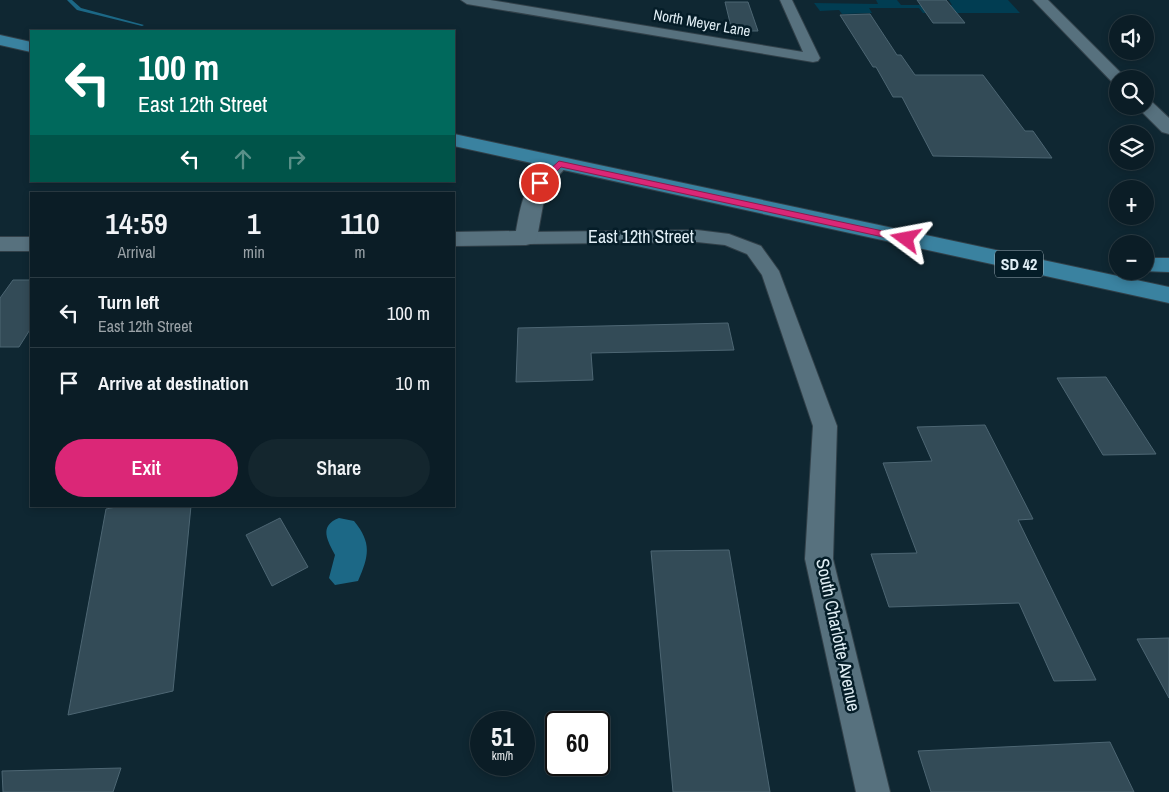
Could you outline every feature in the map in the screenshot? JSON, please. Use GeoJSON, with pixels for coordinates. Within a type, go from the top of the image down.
{"type":"FeatureCollection","features":[{"type":"Feature","properties":{"kind":"main road"},"geometry":{"type":"LineString","coordinates":[[1040,0],[1109,70]]}},
{"type":"Feature","properties":{"kind":"main road"},"geometry":{"type":"LineString","coordinates":[[0,40],[30,47]]}},
{"type":"Feature","properties":{"kind":"main road"},"geometry":{"type":"LineString","coordinates":[[1154,114],[1169,128]]}},
{"type":"Feature","properties":{"kind":"main road","name":"SD 42"},"geometry":{"type":"LineString","coordinates":[[455,140],[1169,296]]}},
{"type":"Feature","properties":{"kind":"main road"},"geometry":{"type":"LineString","coordinates":[[526,238],[534,194],[540,183],[559,164]]}},
{"type":"Feature","properties":{"kind":"main road","name":"East 12th Street"},"geometry":{"type":"LineString","coordinates":[[455,239],[526,238]]}},
{"type":"Feature","properties":{"kind":"main road"},"geometry":{"type":"LineString","coordinates":[[0,244],[30,244]]}},
{"type":"Feature","properties":{"kind":"main road"},"geometry":{"type":"LineString","coordinates":[[994,258],[1109,264]]}},
{"type":"Feature","properties":{"kind":"main road"},"geometry":{"type":"LineString","coordinates":[[1154,265],[1169,265]]}},
{"type":"Feature","properties":{"kind":"street","name":"North Meyer Lane"},"geometry":{"type":"LineString","coordinates":[[467,0],[537,6],[813,58],[786,0]]}},
{"type":"Feature","properties":{"kind":"street","name":"East 12th Street"},"geometry":{"type":"LineString","coordinates":[[526,238],[697,236],[729,240],[754,250]]}},
{"type":"Feature","properties":{"kind":"street","name":"South Charlotte Avenue"},"geometry":{"type":"LineString","coordinates":[[754,250],[772,275],[825,426],[819,558],[873,792]]}},
{"type":"Feature","properties":{"kind":"shaded area"},"geometry":{"type":"Polygon","coordinates":[[[876,0],[897,0],[901,5],[952,5],[949,0],[1008,0],[1020,13],[923,13],[919,8],[869,8],[872,13],[842,14],[839,10],[820,11],[814,3],[878,4],[876,0]]]}},
{"type":"Feature","properties":{"kind":"shaded area"},"geometry":{"type":"Polygon","coordinates":[[[339,518],[354,521],[364,536],[367,550],[365,564],[358,581],[335,585],[329,578],[335,555],[326,534],[329,525],[339,518]]]}},
{"type":"Feature","properties":{"kind":"building"},"geometry":{"type":"Polygon","coordinates":[[[917,0],[946,0],[965,23],[933,23],[917,0]]]}},
{"type":"Feature","properties":{"kind":"building"},"geometry":{"type":"Polygon","coordinates":[[[725,2],[748,2],[758,31],[732,31],[725,2]]]}},
{"type":"Feature","properties":{"kind":"building"},"geometry":{"type":"Polygon","coordinates":[[[870,14],[897,55],[901,55],[915,75],[983,75],[1025,131],[1033,131],[1052,158],[933,156],[902,97],[893,97],[876,67],[873,67],[840,15],[870,14]]]}},
{"type":"Feature","properties":{"kind":"building"},"geometry":{"type":"Polygon","coordinates":[[[13,280],[30,280],[30,330],[19,347],[0,347],[0,298],[13,280]]]}},
{"type":"Feature","properties":{"kind":"building"},"geometry":{"type":"Polygon","coordinates":[[[728,323],[734,350],[591,353],[593,380],[516,382],[518,328],[728,323]]]}},
{"type":"Feature","properties":{"kind":"building"},"geometry":{"type":"Polygon","coordinates":[[[1106,377],[1156,454],[1103,455],[1057,378],[1106,377]]]}},
{"type":"Feature","properties":{"kind":"building"},"geometry":{"type":"Polygon","coordinates":[[[985,425],[1033,519],[1018,520],[1096,680],[1054,681],[1019,603],[889,607],[871,554],[917,553],[883,463],[932,461],[917,427],[985,425]]]}},
{"type":"Feature","properties":{"kind":"building"},"geometry":{"type":"Polygon","coordinates":[[[116,507],[191,507],[173,691],[68,715],[106,509],[116,507]]]}},
{"type":"Feature","properties":{"kind":"building"},"geometry":{"type":"Polygon","coordinates":[[[280,518],[308,567],[272,586],[246,535],[280,518]]]}},
{"type":"Feature","properties":{"kind":"building"},"geometry":{"type":"Polygon","coordinates":[[[729,550],[770,792],[673,792],[651,551],[729,550]]]}},
{"type":"Feature","properties":{"kind":"building"},"geometry":{"type":"Polygon","coordinates":[[[1169,638],[1169,698],[1137,639],[1169,638]]]}},
{"type":"Feature","properties":{"kind":"building"},"geometry":{"type":"Polygon","coordinates":[[[1110,742],[1134,792],[931,792],[918,751],[1110,742]]]}},
{"type":"Feature","properties":{"kind":"building"},"geometry":{"type":"Polygon","coordinates":[[[121,768],[113,792],[3,792],[2,771],[121,768]]]}},
{"type":"Feature","properties":{"kind":"waterway"},"geometry":{"type":"LineString","coordinates":[[69,0],[79,9],[142,25]]}},
{"type":"Feature","properties":{"kind":"route"},"geometry":{"type":"LineString","coordinates":[[540,183],[559,164],[906,239]]}}]}
